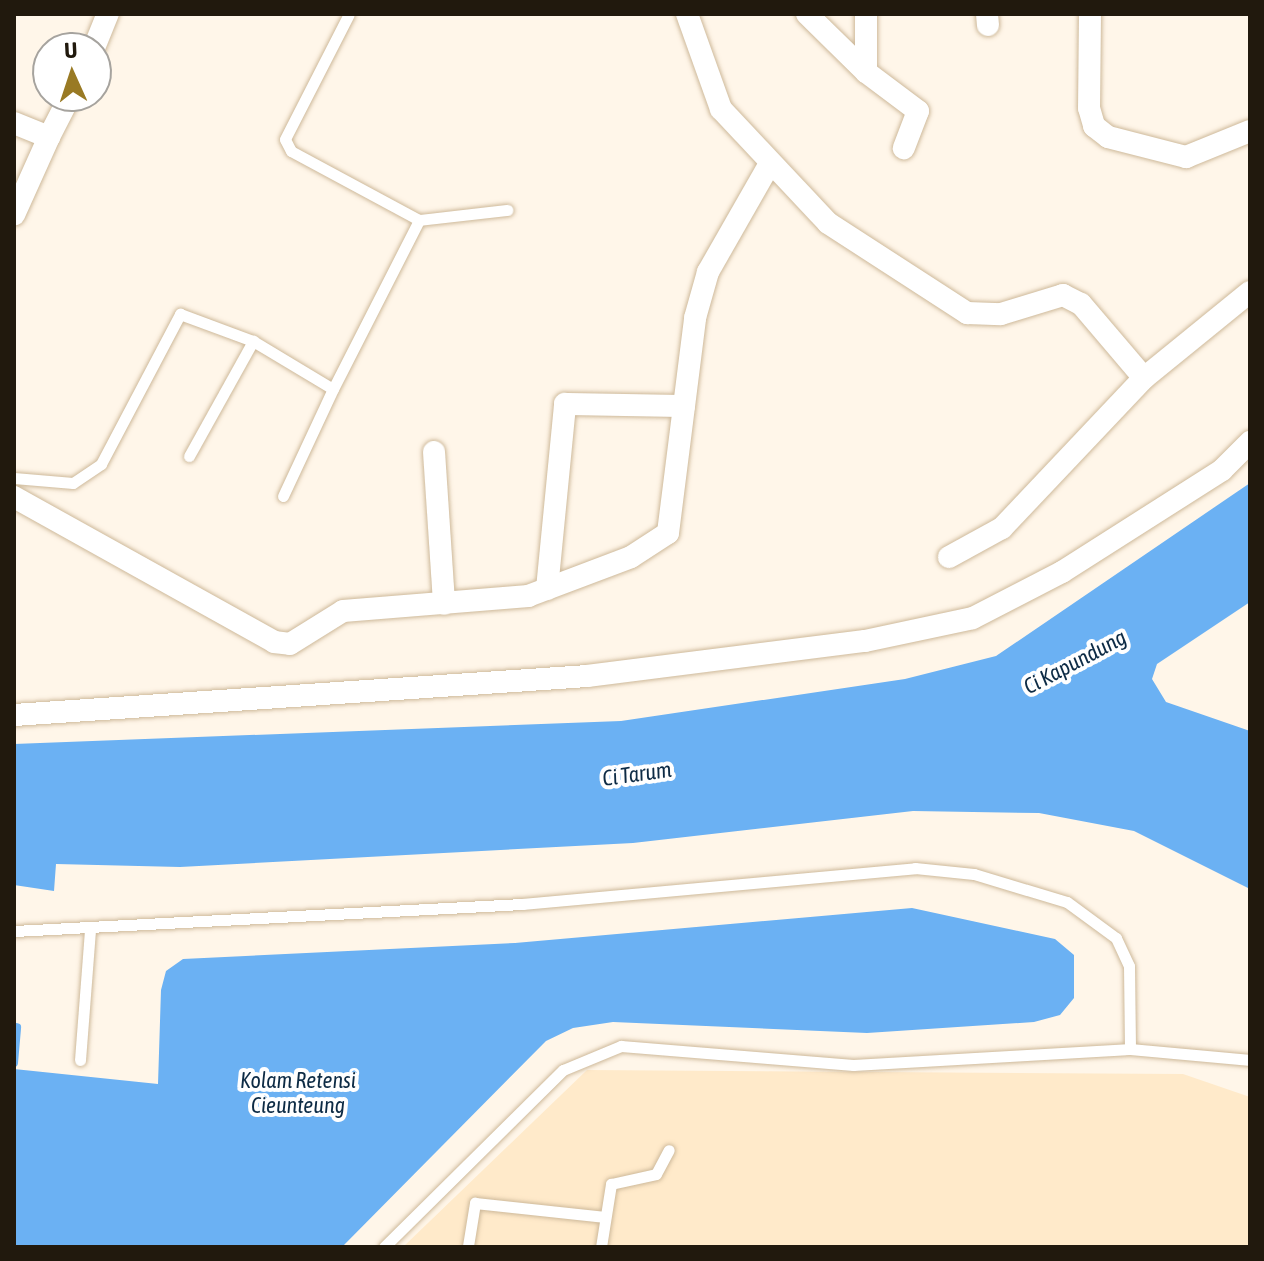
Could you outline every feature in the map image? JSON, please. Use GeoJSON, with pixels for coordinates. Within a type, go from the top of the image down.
{"type":"FeatureCollection","features":[{"type":"Feature","properties":{"kind":"street"},"geometry":{"type":"LineString","coordinates":[[687,14],[721,109],[768,167],[828,223],[961,310],[1001,314],[1048,294],[1081,304],[1144,378]]}},
{"type":"Feature","properties":{"kind":"street"},"geometry":{"type":"LineString","coordinates":[[807,14],[866,72],[918,111],[904,148]]}},
{"type":"Feature","properties":{"kind":"street"},"geometry":{"type":"LineString","coordinates":[[866,14],[866,72]]}},
{"type":"Feature","properties":{"kind":"street"},"geometry":{"type":"LineString","coordinates":[[1090,14],[1089,108],[1094,126],[1108,137],[1186,157],[1250,131]]}},
{"type":"Feature","properties":{"kind":"street"},"geometry":{"type":"LineString","coordinates":[[14,215],[62,112]]}},
{"type":"Feature","properties":{"kind":"street"},"geometry":{"type":"LineString","coordinates":[[14,123],[49,137]]}},
{"type":"Feature","properties":{"kind":"street"},"geometry":{"type":"LineString","coordinates":[[14,497],[274,642],[305,640],[343,611],[444,604],[547,589],[664,540],[708,272],[768,167]]}},
{"type":"Feature","properties":{"kind":"street"},"geometry":{"type":"LineString","coordinates":[[949,557],[1002,528],[1144,378],[1250,292]]}},
{"type":"Feature","properties":{"kind":"street"},"geometry":{"type":"LineString","coordinates":[[547,589],[565,404],[684,406]]}},
{"type":"Feature","properties":{"kind":"street"},"geometry":{"type":"LineString","coordinates":[[14,715],[587,676],[865,641],[963,620],[1062,572],[1222,470],[1250,442]]}},
{"type":"Feature","properties":{"kind":"street"},"geometry":{"type":"LineString","coordinates":[[434,452],[444,604]]}},
{"type":"Feature","properties":{"kind":"lane"},"geometry":{"type":"LineString","coordinates":[[349,14],[285,139],[291,151],[419,220],[507,210]]}},
{"type":"Feature","properties":{"kind":"lane"},"geometry":{"type":"LineString","coordinates":[[283,496],[333,389],[419,220]]}},
{"type":"Feature","properties":{"kind":"lane"},"geometry":{"type":"LineString","coordinates":[[14,478],[73,483],[101,464],[180,314],[253,341],[333,389]]}},
{"type":"Feature","properties":{"kind":"lane"},"geometry":{"type":"LineString","coordinates":[[189,456],[253,341]]}},
{"type":"Feature","properties":{"kind":"lane"},"geometry":{"type":"LineString","coordinates":[[14,931],[90,931],[522,904],[915,868],[974,874],[1067,902],[1116,938],[1129,966],[1130,1049]]}},
{"type":"Feature","properties":{"kind":"lane"},"geometry":{"type":"LineString","coordinates":[[80,1060],[90,931]]}},
{"type":"Feature","properties":{"kind":"lane"},"geometry":{"type":"LineString","coordinates":[[384,1247],[525,1105],[591,1053],[621,1046],[853,1065],[1130,1049],[1250,1060]]}},
{"type":"Feature","properties":{"kind":"lane"},"geometry":{"type":"LineString","coordinates":[[601,1247],[611,1184],[656,1174],[669,1150]]}},
{"type":"Feature","properties":{"kind":"lane"},"geometry":{"type":"LineString","coordinates":[[468,1246],[475,1203],[605,1217]]}},
{"type":"Feature","properties":{"kind":"shaded area"},"geometry":{"type":"Polygon","coordinates":[[[587,1070],[1183,1074],[1250,1097],[1250,1247],[403,1247],[587,1070]]]}},
{"type":"Feature","properties":{"kind":"water"},"geometry":{"type":"Polygon","coordinates":[[[1250,483],[1250,602],[1157,664],[1152,679],[1166,702],[1250,731],[1250,889],[1134,831],[1039,813],[913,811],[633,843],[180,867],[56,864],[54,891],[14,885],[14,744],[621,721],[905,679],[996,656],[1250,483]]]}},
{"type":"Feature","properties":{"kind":"water","name":"Kolam Retensi Cieunteung"},"geometry":{"type":"Polygon","coordinates":[[[912,908],[1055,939],[1074,955],[1074,998],[1060,1015],[1034,1022],[867,1033],[613,1022],[573,1028],[546,1041],[342,1247],[14,1247],[14,1069],[158,1084],[161,990],[166,971],[183,959],[515,943],[912,908]]]}},
{"type":"Feature","properties":{"kind":"waterway"},"geometry":{"type":"LineString","coordinates":[[14,1063],[17,1027]]}},
{"type":"Feature","properties":{"kind":"water label","name":"Ci Kapundung"},"geometry":{"type":"Point","coordinates":[1075,662]}},
{"type":"Feature","properties":{"kind":"water label","name":"Ci Tarum"},"geometry":{"type":"Point","coordinates":[637,774]}}]}
